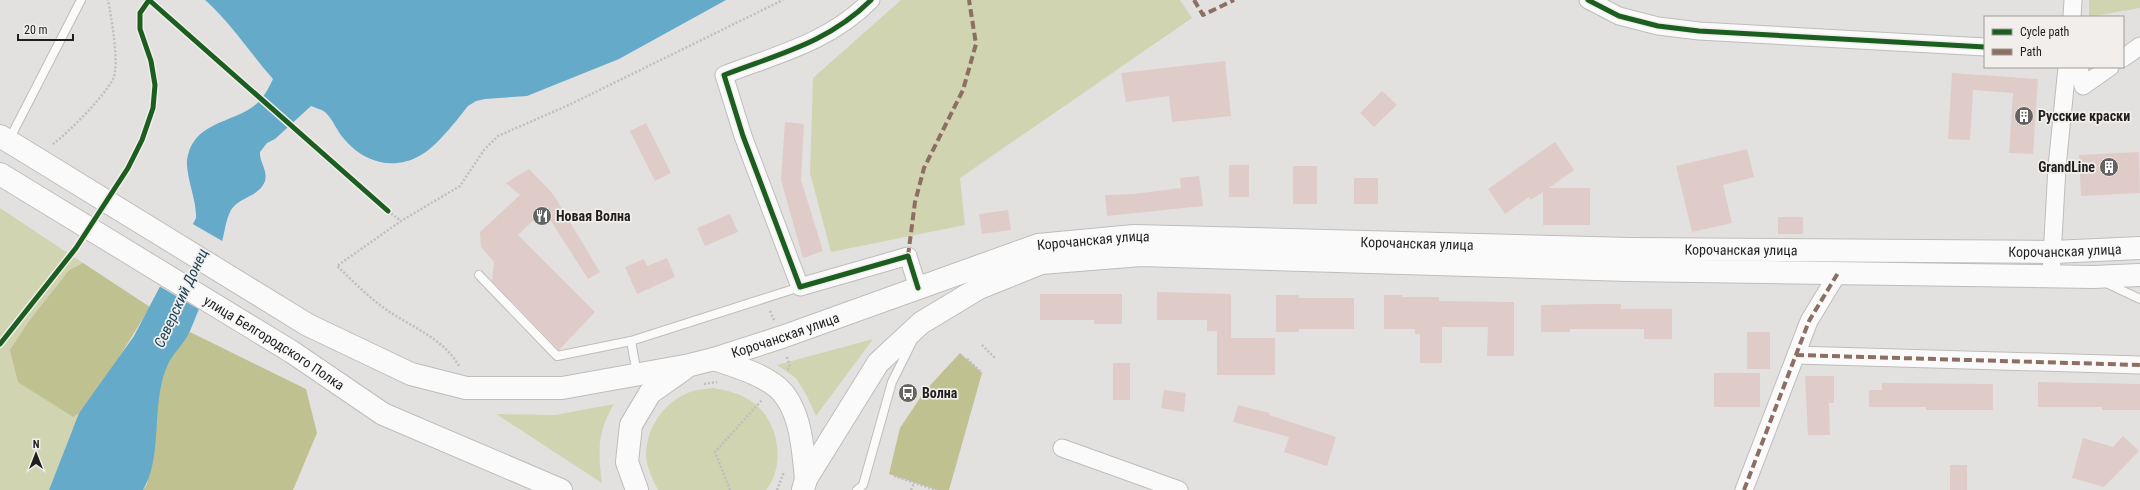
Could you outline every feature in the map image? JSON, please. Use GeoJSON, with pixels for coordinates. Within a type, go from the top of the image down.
{"type":"FeatureCollection","features":[{"type":"Feature","properties":{"kind":"main road","name":"Корочанская улица"},"geometry":{"type":"LineString","coordinates":[[4,139],[308,325],[411,374],[466,388],[562,388],[690,365],[714,359],[782,337],[1038,245],[1134,236],[1630,249],[2053,252],[2140,248]]}},
{"type":"Feature","properties":{"kind":"main road","name":"улица Белгородского Полка"},"geometry":{"type":"LineString","coordinates":[[0,174],[292,352],[383,414],[561,490]]}},
{"type":"Feature","properties":{"kind":"main road","name":"Корочанская улица"},"geometry":{"type":"LineString","coordinates":[[805,485],[878,363],[921,323],[979,288],[1041,263],[1141,255],[1628,270],[2051,275],[2093,277],[2140,275]]}},
{"type":"Feature","properties":{"kind":"main road"},"geometry":{"type":"LineString","coordinates":[[714,359],[744,370],[764,393],[791,404],[802,434],[805,485]]}},
{"type":"Feature","properties":{"kind":"main road"},"geometry":{"type":"LineString","coordinates":[[623,490],[631,425],[650,393],[690,365]]}},
{"type":"Feature","properties":{"kind":"main road"},"geometry":{"type":"LineString","coordinates":[[627,462],[637,490]]}},
{"type":"Feature","properties":{"kind":"street"},"geometry":{"type":"LineString","coordinates":[[871,0],[835,30],[806,46],[724,75],[743,136],[800,287],[908,256],[918,288]]}},
{"type":"Feature","properties":{"kind":"street"},"geometry":{"type":"LineString","coordinates":[[1588,0],[1619,16],[1658,26],[1692,30],[1984,47]]}},
{"type":"Feature","properties":{"kind":"street"},"geometry":{"type":"LineString","coordinates":[[2072,16],[2073,0]]}},
{"type":"Feature","properties":{"kind":"street"},"geometry":{"type":"LineString","coordinates":[[2124,57],[2140,46]]}},
{"type":"Feature","properties":{"kind":"street"},"geometry":{"type":"LineString","coordinates":[[2051,275],[2057,167],[2067,68]]}},
{"type":"Feature","properties":{"kind":"street"},"geometry":{"type":"LineString","coordinates":[[2079,68],[2082,86],[2109,68]]}},
{"type":"Feature","properties":{"kind":"street"},"geometry":{"type":"LineString","coordinates":[[1744,490],[1809,321],[1838,273]]}},
{"type":"Feature","properties":{"kind":"street"},"geometry":{"type":"LineString","coordinates":[[1796,355],[2140,365]]}},
{"type":"Feature","properties":{"kind":"street"},"geometry":{"type":"LineString","coordinates":[[1062,448],[1179,490]]}},
{"type":"Feature","properties":{"kind":"lane"},"geometry":{"type":"LineString","coordinates":[[4,139],[81,0]]}},
{"type":"Feature","properties":{"kind":"lane"},"geometry":{"type":"LineString","coordinates":[[479,275],[557,356],[631,341],[800,287]]}},
{"type":"Feature","properties":{"kind":"lane"},"geometry":{"type":"LineString","coordinates":[[2093,277],[2140,299]]}},
{"type":"Feature","properties":{"kind":"lane"},"geometry":{"type":"LineString","coordinates":[[858,490],[862,485],[892,382],[921,323]]}},
{"type":"Feature","properties":{"kind":"lane"},"geometry":{"type":"LineString","coordinates":[[631,341],[637,375]]}},
{"type":"Feature","properties":{"kind":"path"},"geometry":{"type":"LineString","coordinates":[[53,144],[80,120],[114,78],[115,39],[108,0]]}},
{"type":"Feature","properties":{"kind":"path"},"geometry":{"type":"LineString","coordinates":[[463,372],[452,354],[438,341],[379,305],[337,266],[401,221],[460,186],[484,150],[498,136],[571,104],[783,0]]}},
{"type":"Feature","properties":{"kind":"path"},"geometry":{"type":"LineString","coordinates":[[382,206],[401,221]]}},
{"type":"Feature","properties":{"kind":"path"},"geometry":{"type":"LineString","coordinates":[[730,490],[715,452],[764,393],[790,367],[782,337],[770,311]]}},
{"type":"Feature","properties":{"kind":"path"},"geometry":{"type":"LineString","coordinates":[[982,345],[996,359]]}},
{"type":"Feature","properties":{"kind":"path"},"geometry":{"type":"LineString","coordinates":[[967,359],[982,373]]}},
{"type":"Feature","properties":{"kind":"path"},"geometry":{"type":"LineString","coordinates":[[699,384],[717,382],[723,383]]}},
{"type":"Feature","properties":{"kind":"path"},"geometry":{"type":"LineString","coordinates":[[894,476],[936,490]]}},
{"type":"Feature","properties":{"kind":"path"},"geometry":{"type":"LineString","coordinates":[[911,490],[914,483]]}},
{"type":"Feature","properties":{"kind":"green space"},"geometry":{"type":"Polygon","coordinates":[[[901,0],[1180,0],[1192,18],[960,178],[965,225],[831,252],[810,173],[813,78],[901,0]]]}},
{"type":"Feature","properties":{"kind":"green space"},"geometry":{"type":"Polygon","coordinates":[[[2089,0],[2140,0],[2140,8],[2089,16],[2089,0]]]}},
{"type":"Feature","properties":{"kind":"green space"},"geometry":{"type":"Polygon","coordinates":[[[0,208],[83,263],[69,270],[29,321],[73,417],[79,413],[49,490],[0,490],[0,208]]]}},
{"type":"Feature","properties":{"kind":"green space"},"geometry":{"type":"Polygon","coordinates":[[[83,263],[150,307],[113,367],[79,413],[73,417],[18,382],[10,350],[29,321],[69,270],[83,263]]]}},
{"type":"Feature","properties":{"kind":"green space"},"geometry":{"type":"Polygon","coordinates":[[[190,332],[306,389],[317,433],[293,490],[143,490],[147,484],[158,397],[165,370],[171,356],[190,332]]]}},
{"type":"Feature","properties":{"kind":"green space"},"geometry":{"type":"Polygon","coordinates":[[[873,339],[816,416],[807,396],[796,378],[777,365],[873,339]]]}},
{"type":"Feature","properties":{"kind":"green space"},"geometry":{"type":"Polygon","coordinates":[[[960,353],[982,373],[949,490],[937,490],[889,474],[900,428],[924,392],[960,353]]]}},
{"type":"Feature","properties":{"kind":"green space"},"geometry":{"type":"Polygon","coordinates":[[[714,388],[745,397],[763,411],[774,433],[777,445],[778,457],[772,480],[766,490],[658,490],[650,473],[646,455],[647,445],[654,425],[666,407],[674,400],[695,390],[714,388]]]}},
{"type":"Feature","properties":{"kind":"green space"},"geometry":{"type":"Polygon","coordinates":[[[614,404],[604,424],[600,442],[602,483],[496,414],[555,415],[614,404]]]}},
{"type":"Feature","properties":{"kind":"water","name":"Северский Донец"},"geometry":{"type":"Polygon","coordinates":[[[205,0],[726,0],[619,59],[527,96],[476,101],[468,106],[446,133],[427,151],[411,160],[401,163],[380,162],[362,154],[353,148],[342,137],[325,112],[311,106],[275,139],[267,143],[260,152],[266,177],[265,181],[254,194],[239,202],[229,214],[218,256],[194,320],[187,336],[166,369],[159,399],[153,463],[143,490],[49,490],[79,413],[134,336],[196,218],[196,210],[187,169],[188,155],[192,145],[204,131],[246,111],[255,105],[266,93],[273,79],[232,28],[205,0]]]}},
{"type":"Feature","properties":{"kind":"pier"},"geometry":{"type":"Polygon","coordinates":[[[191,223],[224,242],[200,310],[159,286],[191,223]]]}},
{"type":"Feature","properties":{"kind":"building"},"geometry":{"type":"Polygon","coordinates":[[[1225,61],[1231,116],[1172,122],[1169,96],[1126,102],[1121,73],[1225,61]]]}},
{"type":"Feature","properties":{"kind":"building","name":"Русские краски"},"geometry":{"type":"Polygon","coordinates":[[[1952,73],[2038,79],[2033,154],[2009,153],[2013,93],[1973,90],[1970,140],[1948,139],[1952,73]]]}},
{"type":"Feature","properties":{"kind":"building"},"geometry":{"type":"Polygon","coordinates":[[[1382,91],[1397,105],[1374,127],[1360,113],[1382,91]]]}},
{"type":"Feature","properties":{"kind":"building"},"geometry":{"type":"Polygon","coordinates":[[[785,122],[804,124],[801,180],[823,251],[803,258],[781,180],[785,122]]]}},
{"type":"Feature","properties":{"kind":"building"},"geometry":{"type":"Polygon","coordinates":[[[646,123],[671,173],[655,181],[630,131],[646,123]]]}},
{"type":"Feature","properties":{"kind":"building"},"geometry":{"type":"Polygon","coordinates":[[[1555,142],[1574,170],[1549,188],[1590,188],[1590,225],[1543,225],[1543,192],[1531,200],[1529,197],[1505,214],[1488,189],[1555,142]]]}},
{"type":"Feature","properties":{"kind":"building"},"geometry":{"type":"Polygon","coordinates":[[[1747,149],[1754,177],[1723,185],[1732,223],[1692,232],[1676,166],[1747,149]]]}},
{"type":"Feature","properties":{"kind":"building","name":"GrandLine"},"geometry":{"type":"Polygon","coordinates":[[[2139,152],[2140,193],[2081,196],[2079,155],[2139,152]]]}},
{"type":"Feature","properties":{"kind":"building"},"geometry":{"type":"Polygon","coordinates":[[[1229,165],[1249,165],[1249,197],[1229,197],[1229,165]]]}},
{"type":"Feature","properties":{"kind":"building"},"geometry":{"type":"Polygon","coordinates":[[[1293,166],[1317,166],[1317,204],[1293,204],[1293,166]]]}},
{"type":"Feature","properties":{"kind":"building"},"geometry":{"type":"Polygon","coordinates":[[[529,169],[553,194],[600,272],[588,279],[544,210],[518,235],[595,312],[559,350],[492,281],[494,262],[481,247],[480,232],[520,195],[506,183],[529,169]]]}},
{"type":"Feature","properties":{"kind":"building"},"geometry":{"type":"Polygon","coordinates":[[[1199,176],[1203,206],[1107,216],[1105,195],[1134,194],[1181,188],[1180,178],[1199,176]]]}},
{"type":"Feature","properties":{"kind":"building"},"geometry":{"type":"Polygon","coordinates":[[[1354,178],[1378,178],[1378,204],[1354,204],[1354,178]]]}},
{"type":"Feature","properties":{"kind":"building"},"geometry":{"type":"Polygon","coordinates":[[[1008,210],[1011,230],[982,234],[979,214],[1008,210]]]}},
{"type":"Feature","properties":{"kind":"building"},"geometry":{"type":"Polygon","coordinates":[[[730,214],[738,232],[705,246],[697,228],[730,214]]]}},
{"type":"Feature","properties":{"kind":"building"},"geometry":{"type":"Polygon","coordinates":[[[1778,217],[1803,217],[1803,234],[1778,234],[1778,217]]]}},
{"type":"Feature","properties":{"kind":"building"},"geometry":{"type":"Polygon","coordinates":[[[667,258],[675,277],[637,294],[625,267],[644,259],[647,266],[667,258]]]}},
{"type":"Feature","properties":{"kind":"building"},"geometry":{"type":"Polygon","coordinates":[[[1157,292],[1231,294],[1231,338],[1275,338],[1275,375],[1217,375],[1217,331],[1207,331],[1207,320],[1157,320],[1157,292]]]}},
{"type":"Feature","properties":{"kind":"building"},"geometry":{"type":"Polygon","coordinates":[[[1040,294],[1122,294],[1122,324],[1094,324],[1094,320],[1040,320],[1040,294]]]}},
{"type":"Feature","properties":{"kind":"building"},"geometry":{"type":"Polygon","coordinates":[[[1276,295],[1299,295],[1299,298],[1354,298],[1354,329],[1299,329],[1299,332],[1276,332],[1276,295]]]}},
{"type":"Feature","properties":{"kind":"building"},"geometry":{"type":"Polygon","coordinates":[[[1384,295],[1402,295],[1402,297],[1439,297],[1439,301],[1514,302],[1514,356],[1487,356],[1488,327],[1442,327],[1442,363],[1420,363],[1420,334],[1415,334],[1415,329],[1384,329],[1384,295]]]}},
{"type":"Feature","properties":{"kind":"building"},"geometry":{"type":"Polygon","coordinates":[[[1621,304],[1621,309],[1672,309],[1672,339],[1644,339],[1644,329],[1570,329],[1570,332],[1541,332],[1541,305],[1621,304]]]}},
{"type":"Feature","properties":{"kind":"building"},"geometry":{"type":"Polygon","coordinates":[[[1747,332],[1770,332],[1770,369],[1747,369],[1747,332]]]}},
{"type":"Feature","properties":{"kind":"building"},"geometry":{"type":"Polygon","coordinates":[[[1113,363],[1130,363],[1130,400],[1113,400],[1113,363]]]}},
{"type":"Feature","properties":{"kind":"building"},"geometry":{"type":"Polygon","coordinates":[[[1714,373],[1760,373],[1760,407],[1714,407],[1714,373]]]}},
{"type":"Feature","properties":{"kind":"building"},"geometry":{"type":"Polygon","coordinates":[[[1805,376],[1834,376],[1834,403],[1829,403],[1830,435],[1808,435],[1805,376]]]}},
{"type":"Feature","properties":{"kind":"building"},"geometry":{"type":"Polygon","coordinates":[[[2038,382],[2140,384],[2140,410],[2102,410],[2102,407],[2038,407],[2038,382]]]}},
{"type":"Feature","properties":{"kind":"building"},"geometry":{"type":"Polygon","coordinates":[[[1882,383],[1993,384],[1993,410],[1926,410],[1926,407],[1869,407],[1869,390],[1882,390],[1882,383]]]}},
{"type":"Feature","properties":{"kind":"building"},"geometry":{"type":"Polygon","coordinates":[[[1164,390],[1186,393],[1184,412],[1161,408],[1164,390]]]}},
{"type":"Feature","properties":{"kind":"building"},"geometry":{"type":"Polygon","coordinates":[[[1238,405],[1270,413],[1269,415],[1336,437],[1327,466],[1284,452],[1289,437],[1233,422],[1238,405]]]}},
{"type":"Feature","properties":{"kind":"building"},"geometry":{"type":"Polygon","coordinates":[[[2123,436],[2139,451],[2104,487],[2072,478],[2083,438],[2113,447],[2123,436]]]}},
{"type":"Feature","properties":{"kind":"building"},"geometry":{"type":"Polygon","coordinates":[[[1950,465],[1967,465],[1967,490],[1950,490],[1950,465]]]}},
{"type":"Feature","properties":{"kind":"marked path"},"geometry":{"type":"LineString","coordinates":[[908,256],[915,202],[924,168],[963,90],[976,44],[969,0]]}},
{"type":"Feature","properties":{"kind":"marked path"},"geometry":{"type":"LineString","coordinates":[[1194,0],[1203,15],[1234,0]]}},
{"type":"Feature","properties":{"kind":"marked path"},"geometry":{"type":"LineString","coordinates":[[1744,490],[1809,321],[1838,273]]}},
{"type":"Feature","properties":{"kind":"marked path"},"geometry":{"type":"LineString","coordinates":[[1796,355],[2140,365]]}},
{"type":"Feature","properties":{"kind":"cycle path"},"geometry":{"type":"LineString","coordinates":[[149,0],[388,211]]}},
{"type":"Feature","properties":{"kind":"cycle path"},"geometry":{"type":"LineString","coordinates":[[0,344],[76,248],[128,168],[142,140],[153,108],[155,85],[151,61],[140,29],[140,13],[149,0]]}},
{"type":"Feature","properties":{"kind":"cycle path"},"geometry":{"type":"LineString","coordinates":[[871,0],[855,15],[820,37],[802,46],[724,75],[743,136],[800,287],[908,256],[918,288]]}},
{"type":"Feature","properties":{"kind":"cycle path"},"geometry":{"type":"LineString","coordinates":[[1588,0],[1619,16],[1658,26],[1699,31],[1984,47]]}},
{"type":"Feature","properties":{"kind":"place","name":"Русские краски"},"geometry":{"type":"Point","coordinates":[2024,116]}},
{"type":"Feature","properties":{"kind":"place","name":"GrandLine"},"geometry":{"type":"Point","coordinates":[2109,167]}},
{"type":"Feature","properties":{"kind":"place","name":"Новая Волна"},"geometry":{"type":"Point","coordinates":[542,216]}},
{"type":"Feature","properties":{"kind":"place","name":"Волна"},"geometry":{"type":"Point","coordinates":[908,393]}}]}
